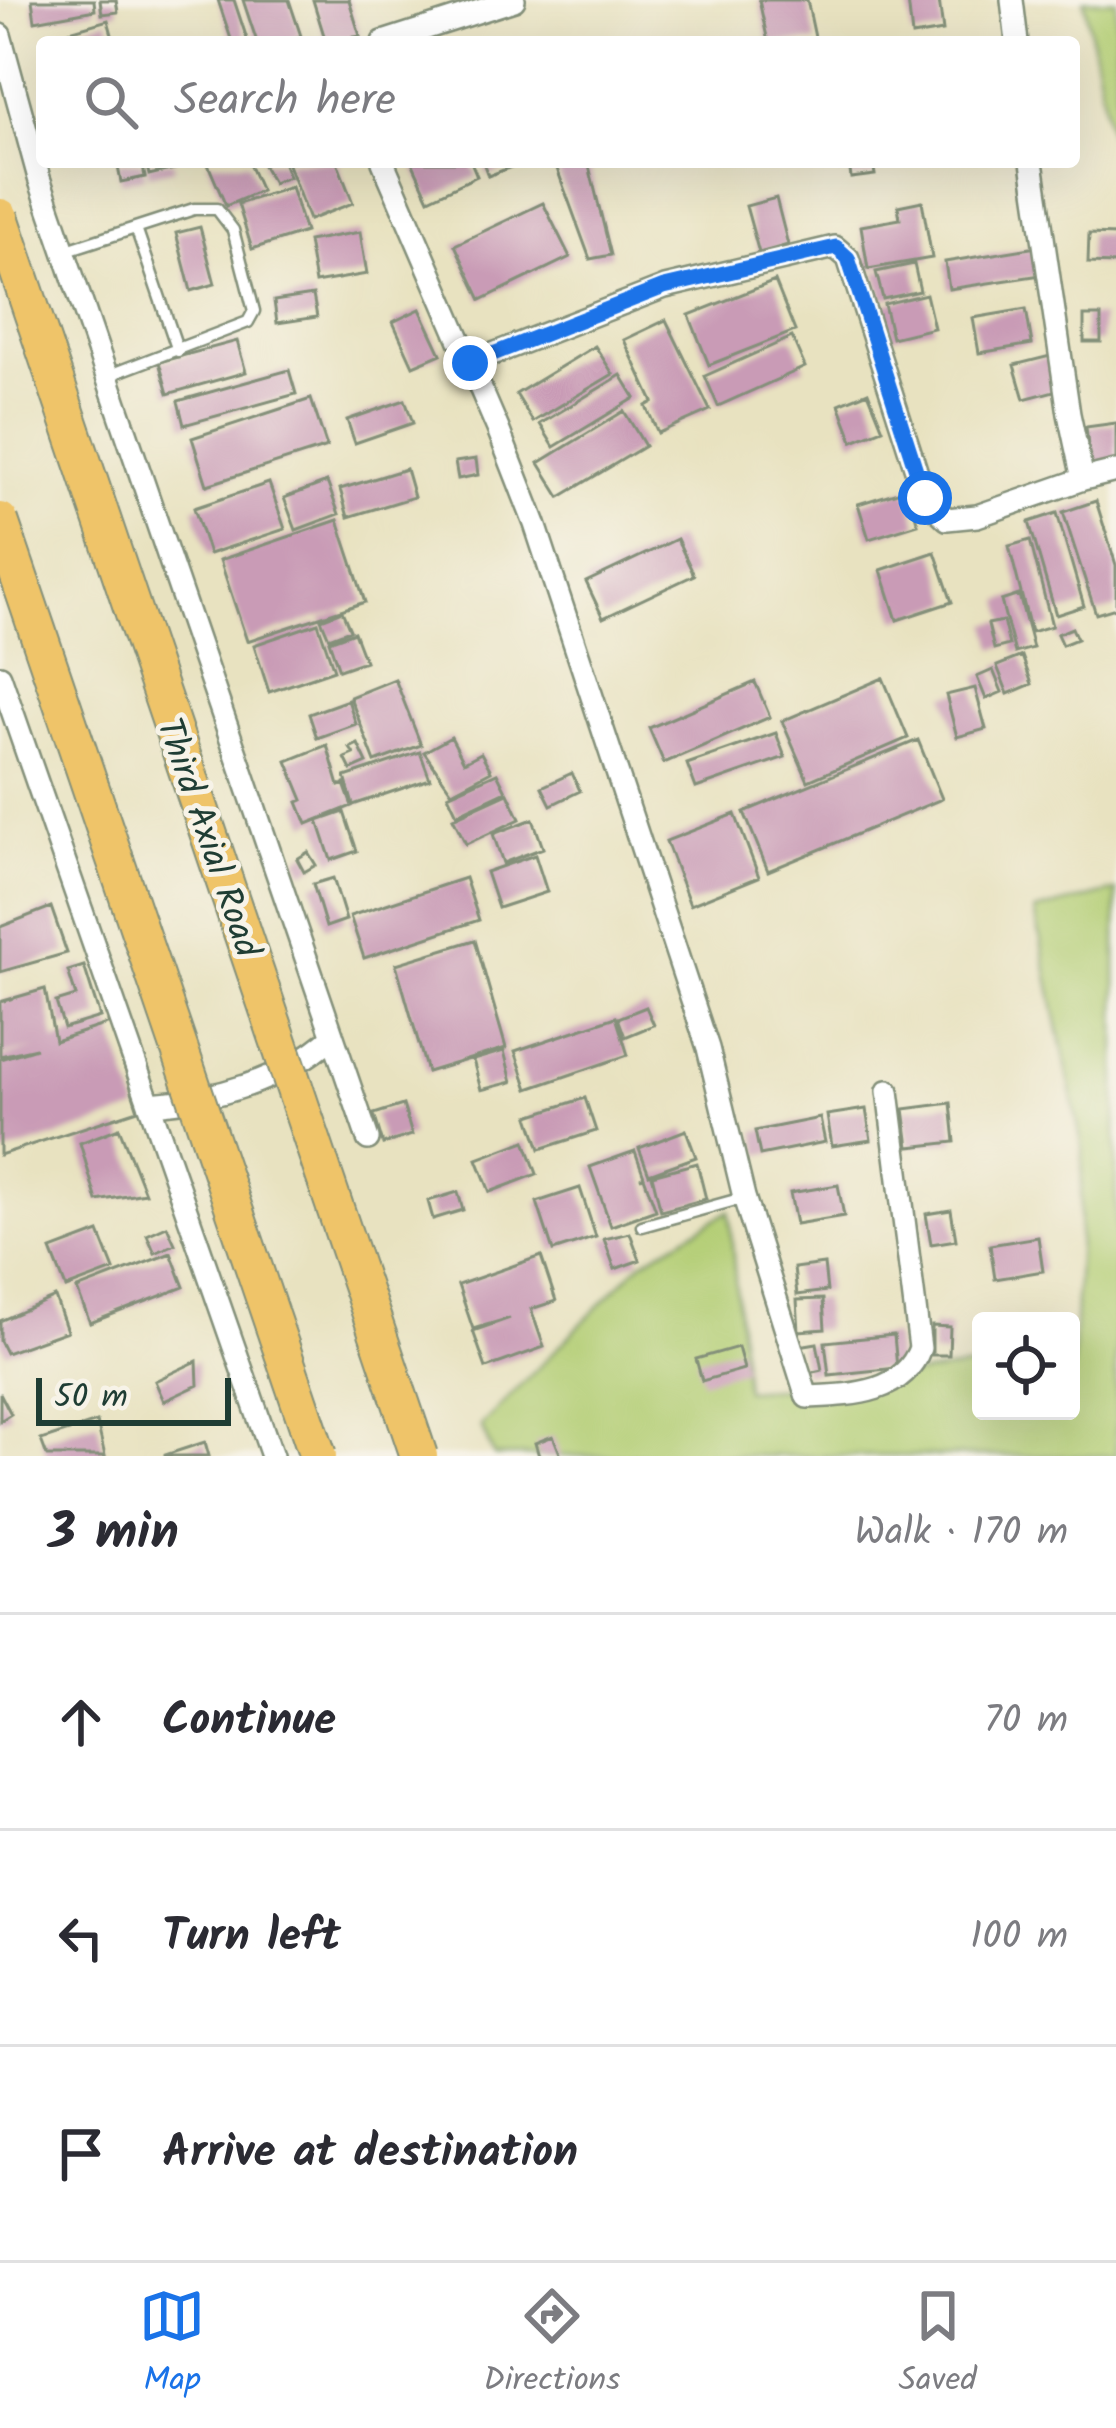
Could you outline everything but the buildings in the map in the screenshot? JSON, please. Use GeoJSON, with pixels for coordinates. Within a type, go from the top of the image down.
{"type":"FeatureCollection","features":[{"type":"Feature","properties":{"kind":"highway","name":"Third Axial Road"},"geometry":{"type":"LineString","coordinates":[[0,217],[419,1456]]}},
{"type":"Feature","properties":{"kind":"highway"},"geometry":{"type":"LineString","coordinates":[[0,521],[318,1456]]}},
{"type":"Feature","properties":{"kind":"street"},"geometry":{"type":"LineString","coordinates":[[402,36],[514,0]]}},
{"type":"Feature","properties":{"kind":"street"},"geometry":{"type":"LineString","coordinates":[[1012,0],[1016,36]]}},
{"type":"Feature","properties":{"kind":"street"},"geometry":{"type":"LineString","coordinates":[[0,35],[34,132]]}},
{"type":"Feature","properties":{"kind":"street"},"geometry":{"type":"LineString","coordinates":[[43,168],[64,250],[368,1139]]}},
{"type":"Feature","properties":{"kind":"street"},"geometry":{"type":"LineString","coordinates":[[385,168],[535,524],[708,1048],[744,1197],[808,1397],[885,1388],[914,1363],[920,1348],[888,1091]]}},
{"type":"Feature","properties":{"kind":"street"},"geometry":{"type":"LineString","coordinates":[[1033,168],[1069,414],[1083,478]]}},
{"type":"Feature","properties":{"kind":"street"},"geometry":{"type":"LineString","coordinates":[[470,363],[664,287],[836,247],[848,258],[925,498],[947,519],[977,515],[1116,471]]}},
{"type":"Feature","properties":{"kind":"street"},"geometry":{"type":"LineString","coordinates":[[0,676],[272,1456]]}},
{"type":"Feature","properties":{"kind":"street"},"geometry":{"type":"LineString","coordinates":[[149,1104],[180,1102],[260,1081],[312,1055],[332,1037]]}},
{"type":"Feature","properties":{"kind":"lane"},"geometry":{"type":"LineString","coordinates":[[64,250],[194,209],[217,209],[233,230],[254,311],[248,322],[107,376]]}},
{"type":"Feature","properties":{"kind":"lane"},"geometry":{"type":"LineString","coordinates":[[136,228],[178,351]]}},
{"type":"Feature","properties":{"kind":"lane"},"geometry":{"type":"LineString","coordinates":[[642,1226],[744,1197]]}},
{"type":"Feature","properties":{"kind":"green space"},"geometry":{"type":"Polygon","coordinates":[[[1084,0],[1116,0],[1116,168],[1084,0]]]}},
{"type":"Feature","properties":{"kind":"green space"},"geometry":{"type":"Polygon","coordinates":[[[1116,891],[1116,1456],[494,1456],[481,1426],[642,1262],[729,1211],[745,1390],[844,1384],[972,1367],[972,1420],[1080,1420],[1080,1312],[1076,1312],[1083,1150],[1035,911],[1116,891]]]}},
{"type":"Feature","properties":{"kind":"route"},"geometry":{"type":"LineString","coordinates":[[470,363],[664,287],[836,247],[848,258],[925,498]]}}]}
